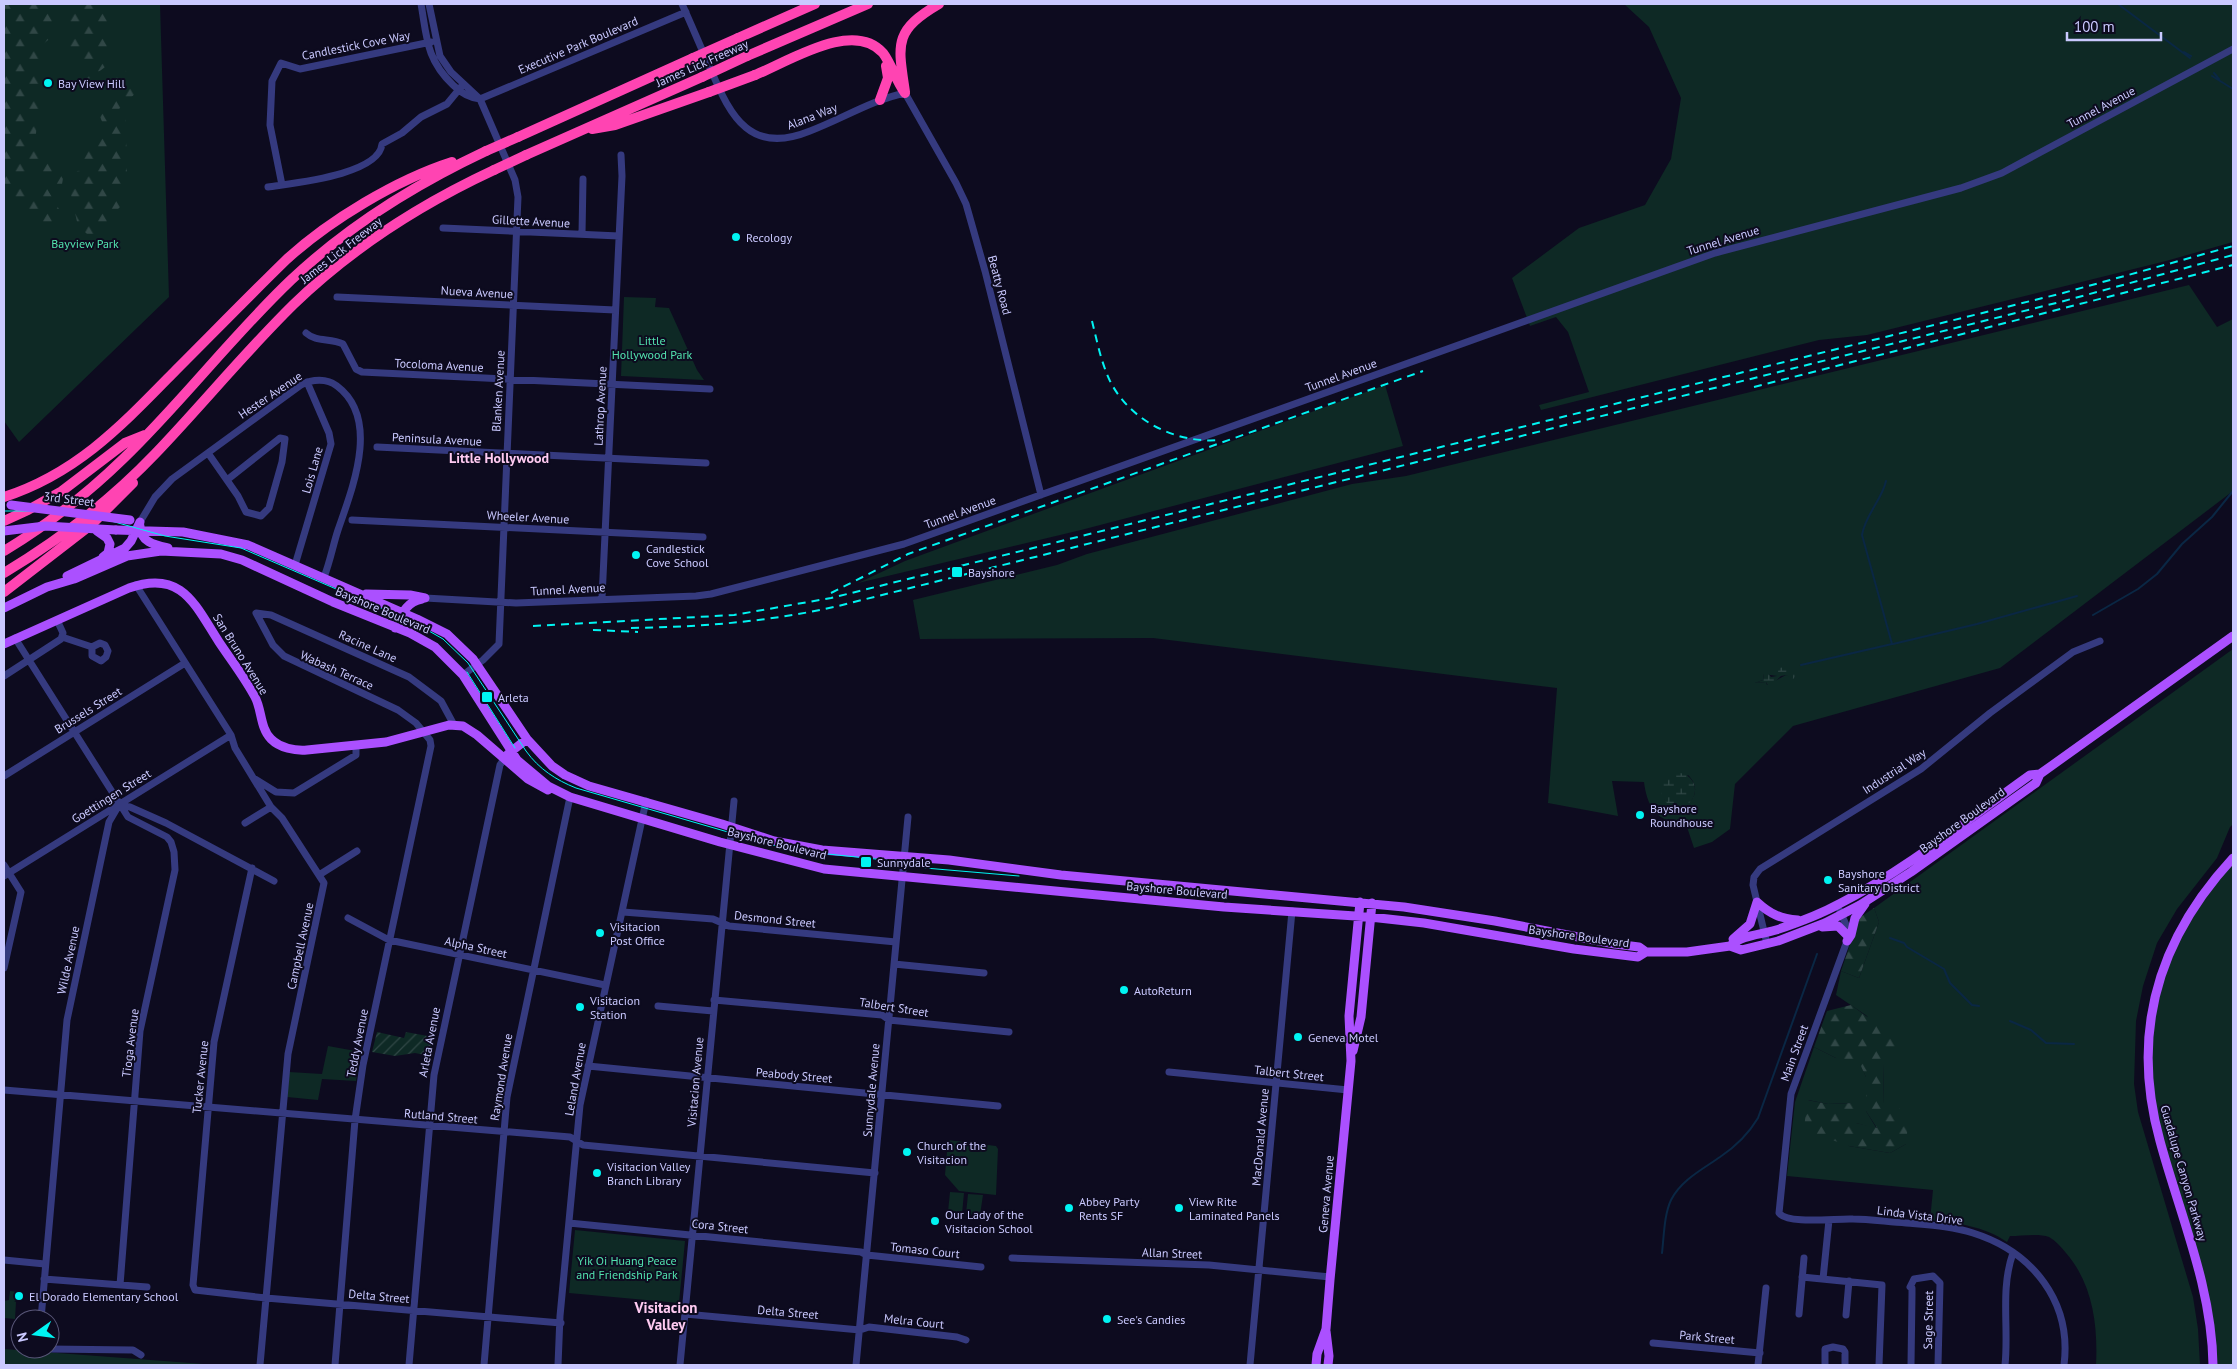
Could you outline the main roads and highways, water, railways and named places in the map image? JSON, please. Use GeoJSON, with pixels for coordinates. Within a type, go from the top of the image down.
{"type":"FeatureCollection","features":[{"type":"Feature","properties":{"kind":"highway","name":"James Lick Freeway"},"geometry":{"type":"LineString","coordinates":[[4,551],[73,502],[115,467],[148,434],[259,312],[324,252],[390,204],[438,176],[486,152],[815,4]]}},
{"type":"Feature","properties":{"kind":"highway","name":"James Lick Freeway"},"geometry":{"type":"LineString","coordinates":[[4,573],[50,543],[94,510],[164,444],[275,323],[326,276],[369,242],[403,219],[451,191],[526,155],[868,4]]}},
{"type":"Feature","properties":{"kind":"highway"},"geometry":{"type":"LineString","coordinates":[[577,132],[615,125],[709,92],[756,75],[834,41],[851,39],[870,44],[883,54],[896,81],[905,93],[901,55],[902,36],[912,22],[939,4]]}},
{"type":"Feature","properties":{"kind":"highway"},"geometry":{"type":"LineString","coordinates":[[862,42],[876,50],[885,64],[888,78],[880,100]]}},
{"type":"Feature","properties":{"kind":"highway"},"geometry":{"type":"LineString","coordinates":[[6,502],[56,475],[99,445],[128,419],[286,260],[315,236],[353,211],[425,172],[486,152]]}},
{"type":"Feature","properties":{"kind":"highway"},"geometry":{"type":"LineString","coordinates":[[4,521],[62,491],[125,442],[148,434]]}},
{"type":"Feature","properties":{"kind":"highway"},"geometry":{"type":"LineString","coordinates":[[4,592],[109,509],[138,478],[164,444]]}},
{"type":"Feature","properties":{"kind":"main road","name":"3rd Street"},"geometry":{"type":"LineString","coordinates":[[6,502],[130,520],[139,528]]}},
{"type":"Feature","properties":{"kind":"main road","name":"Bayshore Boulevard"},"geometry":{"type":"LineString","coordinates":[[4,531],[45,526],[97,530],[139,528],[196,534],[238,542],[324,577],[447,634],[477,665],[527,740],[552,766],[576,781],[796,847],[949,860],[1062,875],[1372,903],[1448,913],[1639,947],[1646,952]]}},
{"type":"Feature","properties":{"kind":"main road"},"geometry":{"type":"LineString","coordinates":[[139,528],[141,536],[148,542],[180,552]]}},
{"type":"Feature","properties":{"kind":"main road"},"geometry":{"type":"LineString","coordinates":[[47,587],[125,548],[139,528]]}},
{"type":"Feature","properties":{"kind":"main road"},"geometry":{"type":"LineString","coordinates":[[97,530],[107,538],[110,548],[99,560]]}},
{"type":"Feature","properties":{"kind":"main road","name":"Bayshore Boulevard"},"geometry":{"type":"LineString","coordinates":[[4,608],[47,587],[74,579],[127,556],[150,551],[221,554],[242,560],[435,647],[463,675],[511,751],[538,778],[570,797],[729,844],[824,869],[1292,912],[1370,917],[1424,923],[1638,957],[1646,952],[1681,952],[1727,947],[1741,950],[1810,930],[1842,915],[1911,872],[2036,783],[2040,774],[2233,636]]}},
{"type":"Feature","properties":{"kind":"main road","name":"San Bruno Avenue"},"geometry":{"type":"LineString","coordinates":[[4,644],[136,585],[148,582],[162,583],[179,589],[192,600],[255,696],[264,728],[273,741],[289,748],[300,750],[386,742],[454,725],[470,730],[504,759]]}},
{"type":"Feature","properties":{"kind":"main road"},"geometry":{"type":"LineString","coordinates":[[362,594],[410,595],[425,598],[413,601],[402,612],[395,628]]}},
{"type":"Feature","properties":{"kind":"main road","name":"Arleta Avenue"},"geometry":{"type":"LineString","coordinates":[[504,759],[511,751],[527,740]]}},
{"type":"Feature","properties":{"kind":"main road"},"geometry":{"type":"LineString","coordinates":[[504,759],[536,785],[570,797]]}},
{"type":"Feature","properties":{"kind":"main road","name":"Bayshore Boulevard"},"geometry":{"type":"LineString","coordinates":[[1727,947],[1738,939],[1765,933],[1805,920],[1837,906],[1906,863],[2030,774],[2040,774]]}},
{"type":"Feature","properties":{"kind":"main road","name":"Guadalupe Canyon Parkway"},"geometry":{"type":"LineString","coordinates":[[2213,1365],[2211,1328],[2204,1288],[2153,1116],[2148,1074],[2148,1046],[2155,998],[2165,964],[2176,938],[2205,890],[2233,858]]}},
{"type":"Feature","properties":{"kind":"main road"},"geometry":{"type":"LineString","coordinates":[[1810,930],[1827,926],[1838,926],[1847,938],[1851,935],[1855,918],[1868,899]]}},
{"type":"Feature","properties":{"kind":"main road","name":"Geneva Avenue"},"geometry":{"type":"LineString","coordinates":[[1351,1061],[1349,1016],[1360,902]]}},
{"type":"Feature","properties":{"kind":"main road"},"geometry":{"type":"LineString","coordinates":[[1727,947],[1750,924],[1757,902],[1772,915],[1788,919],[1805,920]]}},
{"type":"Feature","properties":{"kind":"main road","name":"Geneva Avenue"},"geometry":{"type":"LineString","coordinates":[[1328,1365],[1326,1328],[1330,1277],[1351,1061],[1361,1017],[1372,903]]}},
{"type":"Feature","properties":{"kind":"main road","name":"Geneva Avenue"},"geometry":{"type":"LineString","coordinates":[[1316,1365],[1326,1328]]}},
{"type":"Feature","properties":{"kind":"waterway"},"geometry":{"type":"LineString","coordinates":[[2118,4],[2190,58]]}},
{"type":"Feature","properties":{"kind":"waterway"},"geometry":{"type":"LineString","coordinates":[[2184,52],[2191,56]]}},
{"type":"Feature","properties":{"kind":"waterway"},"geometry":{"type":"LineString","coordinates":[[2214,73],[2219,79]]}},
{"type":"Feature","properties":{"kind":"waterway"},"geometry":{"type":"LineString","coordinates":[[2212,76],[2233,89]]}},
{"type":"Feature","properties":{"kind":"waterway"},"geometry":{"type":"LineString","coordinates":[[1801,665],[1892,644],[1862,535],[1866,521],[1881,495],[1886,481]]}},
{"type":"Feature","properties":{"kind":"waterway"},"geometry":{"type":"LineString","coordinates":[[2093,615],[2138,589],[2157,574],[2182,544],[2212,517],[2233,491]]}},
{"type":"Feature","properties":{"kind":"waterway"},"geometry":{"type":"LineString","coordinates":[[1893,644],[1977,624],[2077,596]]}},
{"type":"Feature","properties":{"kind":"waterway"},"geometry":{"type":"LineString","coordinates":[[1890,938],[1904,943],[1907,947],[1944,969],[1950,983],[1972,1005],[1979,1006]]}},
{"type":"Feature","properties":{"kind":"waterway"},"geometry":{"type":"LineString","coordinates":[[1662,1253],[1667,1212],[1675,1193],[1693,1176],[1736,1144],[1758,1118],[1817,954]]}},
{"type":"Feature","properties":{"kind":"waterway"},"geometry":{"type":"LineString","coordinates":[[2010,1021],[2031,1030],[2046,1043],[2074,1044]]}},
{"type":"Feature","properties":{"kind":"tram line"},"geometry":{"type":"LineString","coordinates":[[4,511],[38,511],[111,521],[165,536],[241,548],[415,623],[443,639],[468,663],[526,751],[536,763],[555,778],[576,788],[790,850],[904,862],[925,868],[1019,876]]}},
{"type":"Feature","properties":{"kind":"tram line"},"geometry":{"type":"LineString","coordinates":[[467,672],[515,748]]}},
{"type":"Feature","properties":{"kind":"railway"},"geometry":{"type":"LineString","coordinates":[[533,626],[734,615],[831,598],[2063,293],[2233,246]]}},
{"type":"Feature","properties":{"kind":"railway"},"geometry":{"type":"LineString","coordinates":[[631,628],[733,623],[834,607],[2064,301],[2233,255]]}},
{"type":"Feature","properties":{"kind":"railway"},"geometry":{"type":"LineString","coordinates":[[1754,387],[2233,265]]}},
{"type":"Feature","properties":{"kind":"railway"},"geometry":{"type":"LineString","coordinates":[[1092,321],[1110,381],[1130,408],[1156,427],[1172,434],[1187,438],[1220,440]]}},
{"type":"Feature","properties":{"kind":"railway"},"geometry":{"type":"LineString","coordinates":[[831,593],[908,554],[1423,371]]}},
{"type":"Feature","properties":{"kind":"railway"},"geometry":{"type":"LineString","coordinates":[[593,630],[638,632]]}},
{"type":"Feature","properties":{"kind":"place","name":"Bay View Hill"},"geometry":{"type":"Point","coordinates":[48,83]}},
{"type":"Feature","properties":{"kind":"place","name":"Recology"},"geometry":{"type":"Point","coordinates":[736,237]}},
{"type":"Feature","properties":{"kind":"place","name":"Candlestick Cove School"},"geometry":{"type":"Point","coordinates":[636,555]}},
{"type":"Feature","properties":{"kind":"place","name":"Bayshore"},"geometry":{"type":"Point","coordinates":[957,572]}},
{"type":"Feature","properties":{"kind":"place","name":"Arleta"},"geometry":{"type":"Point","coordinates":[487,697]}},
{"type":"Feature","properties":{"kind":"place","name":"Bayshore Roundhouse"},"geometry":{"type":"Point","coordinates":[1640,815]}},
{"type":"Feature","properties":{"kind":"place","name":"Sunnydale"},"geometry":{"type":"Point","coordinates":[866,862]}},
{"type":"Feature","properties":{"kind":"place","name":"Bayshore Sanitary District"},"geometry":{"type":"Point","coordinates":[1828,880]}},
{"type":"Feature","properties":{"kind":"place","name":"Visitacion Post Office"},"geometry":{"type":"Point","coordinates":[600,933]}},
{"type":"Feature","properties":{"kind":"place","name":"AutoReturn"},"geometry":{"type":"Point","coordinates":[1124,990]}},
{"type":"Feature","properties":{"kind":"place","name":"Visitacion Station"},"geometry":{"type":"Point","coordinates":[580,1007]}},
{"type":"Feature","properties":{"kind":"place","name":"Geneva Motel"},"geometry":{"type":"Point","coordinates":[1298,1037]}},
{"type":"Feature","properties":{"kind":"place","name":"Church of the Visitacion"},"geometry":{"type":"Point","coordinates":[907,1152]}},
{"type":"Feature","properties":{"kind":"place","name":"Visitacion Valley Branch Library"},"geometry":{"type":"Point","coordinates":[597,1173]}},
{"type":"Feature","properties":{"kind":"place","name":"Abbey Party Rents SF"},"geometry":{"type":"Point","coordinates":[1069,1208]}},
{"type":"Feature","properties":{"kind":"place","name":"View Rite Laminated Panels"},"geometry":{"type":"Point","coordinates":[1179,1208]}},
{"type":"Feature","properties":{"kind":"place","name":"Our Lady of the Visitacion School"},"geometry":{"type":"Point","coordinates":[935,1221]}},
{"type":"Feature","properties":{"kind":"place","name":"El Dorado Elementary School"},"geometry":{"type":"Point","coordinates":[19,1296]}},
{"type":"Feature","properties":{"kind":"place","name":"See's Candies"},"geometry":{"type":"Point","coordinates":[1107,1319]}},
{"type":"Feature","properties":{"kind":"district","name":"Little Hollywood"},"geometry":{"type":"Point","coordinates":[499,458]}},
{"type":"Feature","properties":{"kind":"district","name":"Visitacion Valley"},"geometry":{"type":"Point","coordinates":[666,1316]}},
{"type":"Feature","properties":{"kind":"park label","name":"Bayview Park"},"geometry":{"type":"Point","coordinates":[85,243]}},
{"type":"Feature","properties":{"kind":"park label","name":"Little Hollywood Park"},"geometry":{"type":"Point","coordinates":[652,347]}},
{"type":"Feature","properties":{"kind":"park label","name":"Yik Oi Huang Peace and Friendship Park"},"geometry":{"type":"Point","coordinates":[627,1267]}}]}
